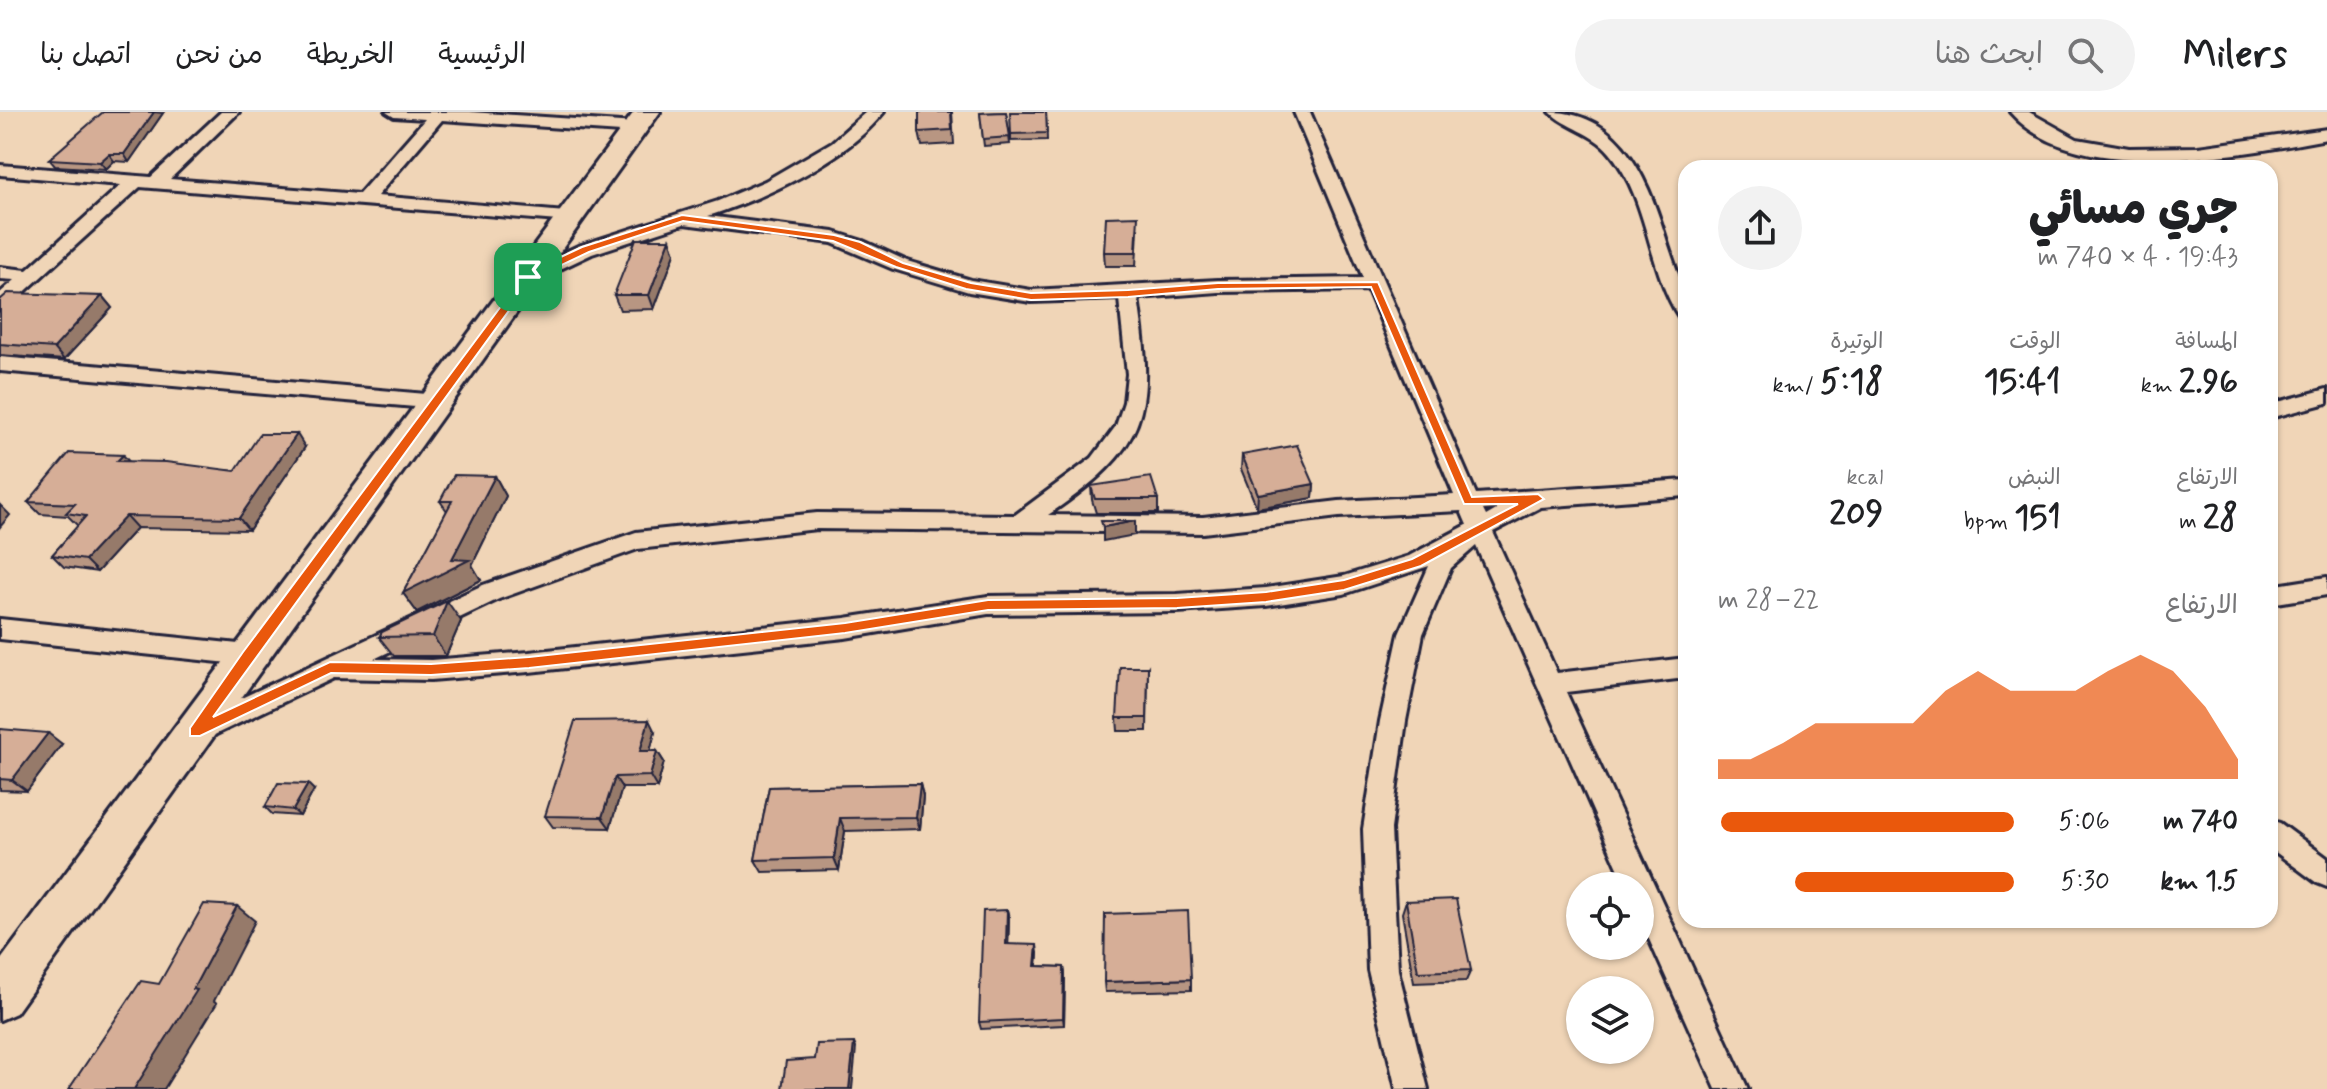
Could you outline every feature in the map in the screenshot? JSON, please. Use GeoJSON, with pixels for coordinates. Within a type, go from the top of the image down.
{"type":"FeatureCollection","features":[{"type":"Feature","properties":{"kind":"street"},"geometry":{"type":"LineString","coordinates":[[0,304],[231,112]]}},
{"type":"Feature","properties":{"kind":"street"},"geometry":{"type":"LineString","coordinates":[[394,112],[646,116]]}},
{"type":"Feature","properties":{"kind":"street"},"geometry":{"type":"LineString","coordinates":[[528,277],[585,250],[724,205],[809,165],[838,146],[876,112]]}},
{"type":"Feature","properties":{"kind":"street"},"geometry":{"type":"LineString","coordinates":[[1302,112],[1480,529],[1634,872]]}},
{"type":"Feature","properties":{"kind":"street"},"geometry":{"type":"LineString","coordinates":[[1558,112],[1591,127],[1618,151],[1642,188],[1676,262],[1673,290],[1678,299]]}},
{"type":"Feature","properties":{"kind":"street"},"geometry":{"type":"LineString","coordinates":[[2018,112],[2069,143],[2137,153],[2243,149],[2327,134]]}},
{"type":"Feature","properties":{"kind":"street"},"geometry":{"type":"LineString","coordinates":[[364,200],[437,115]]}},
{"type":"Feature","properties":{"kind":"street"},"geometry":{"type":"LineString","coordinates":[[0,998],[248,655],[438,402],[646,116]]}},
{"type":"Feature","properties":{"kind":"street"},"geometry":{"type":"LineString","coordinates":[[2236,160],[2243,149]]}},
{"type":"Feature","properties":{"kind":"street"},"geometry":{"type":"LineString","coordinates":[[0,170],[571,217]]}},
{"type":"Feature","properties":{"kind":"street"},"geometry":{"type":"LineString","coordinates":[[682,218],[834,238],[900,265],[985,289],[1031,296],[1218,286],[1375,284]]}},
{"type":"Feature","properties":{"kind":"street"},"geometry":{"type":"LineString","coordinates":[[0,273],[31,276]]}},
{"type":"Feature","properties":{"kind":"street"},"geometry":{"type":"LineString","coordinates":[[1019,523],[1106,461],[1121,440],[1130,416],[1137,375],[1128,293]]}},
{"type":"Feature","properties":{"kind":"street"},"geometry":{"type":"LineString","coordinates":[[0,364],[438,402]]}},
{"type":"Feature","properties":{"kind":"street"},"geometry":{"type":"LineString","coordinates":[[2278,409],[2327,396]]}},
{"type":"Feature","properties":{"kind":"street"},"geometry":{"type":"LineString","coordinates":[[195,732],[491,592],[636,541],[817,521],[1203,525],[1339,509],[1678,489]]}},
{"type":"Feature","properties":{"kind":"street"},"geometry":{"type":"LineString","coordinates":[[330,668],[431,670],[529,662],[845,628],[988,605],[1177,603],[1266,597],[1344,585],[1417,562],[1538,499]]}},
{"type":"Feature","properties":{"kind":"street"},"geometry":{"type":"LineString","coordinates":[[1412,1089],[1383,970],[1377,829],[1393,721],[1411,634],[1442,563],[1480,529]]}},
{"type":"Feature","properties":{"kind":"street"},"geometry":{"type":"LineString","coordinates":[[2278,594],[2327,586]]}},
{"type":"Feature","properties":{"kind":"street"},"geometry":{"type":"LineString","coordinates":[[0,629],[248,655]]}},
{"type":"Feature","properties":{"kind":"street"},"geometry":{"type":"LineString","coordinates":[[1548,684],[1678,669]]}},
{"type":"Feature","properties":{"kind":"street"},"geometry":{"type":"LineString","coordinates":[[2278,838],[2327,874]]}},
{"type":"Feature","properties":{"kind":"street"},"geometry":{"type":"LineString","coordinates":[[1654,917],[1732,1089]]}},
{"type":"Feature","properties":{"kind":"building"},"geometry":{"type":"Polygon","coordinates":[[[103,112],[154,112],[124,154],[109,154],[100,162],[49,159],[103,112]]]}},
{"type":"Feature","properties":{"kind":"building"},"geometry":{"type":"Polygon","coordinates":[[[919,112],[951,112],[952,130],[919,132],[919,112]]]}},
{"type":"Feature","properties":{"kind":"building"},"geometry":{"type":"Polygon","coordinates":[[[1006,112],[1010,137],[983,139],[980,113],[1006,112]]]}},
{"type":"Feature","properties":{"kind":"building"},"geometry":{"type":"Polygon","coordinates":[[[1010,112],[1046,112],[1047,133],[1011,134],[1010,112]]]}},
{"type":"Feature","properties":{"kind":"building"},"geometry":{"type":"Polygon","coordinates":[[[1138,216],[1136,252],[1104,252],[1106,217],[1138,216]]]}},
{"type":"Feature","properties":{"kind":"building"},"geometry":{"type":"Polygon","coordinates":[[[636,239],[670,239],[649,295],[614,295],[636,239]]]}},
{"type":"Feature","properties":{"kind":"building"},"geometry":{"type":"Polygon","coordinates":[[[8,293],[102,296],[54,348],[0,344],[0,300],[8,293]]]}},
{"type":"Feature","properties":{"kind":"building"},"geometry":{"type":"Polygon","coordinates":[[[260,434],[297,434],[239,518],[126,516],[85,560],[52,555],[86,516],[66,513],[75,504],[28,502],[69,453],[123,455],[117,461],[166,462],[235,471],[260,434]]]}},
{"type":"Feature","properties":{"kind":"building"},"geometry":{"type":"Polygon","coordinates":[[[1297,445],[1314,484],[1258,494],[1242,455],[1297,445]]]}},
{"type":"Feature","properties":{"kind":"building"},"geometry":{"type":"Polygon","coordinates":[[[454,475],[495,476],[452,559],[469,560],[403,593],[452,501],[440,501],[454,475]]]}},
{"type":"Feature","properties":{"kind":"building"},"geometry":{"type":"Polygon","coordinates":[[[1151,477],[1158,499],[1095,499],[1091,486],[1151,477]]]}},
{"type":"Feature","properties":{"kind":"building"},"geometry":{"type":"Polygon","coordinates":[[[1101,521],[1135,521],[1103,527],[1101,521]]]}},
{"type":"Feature","properties":{"kind":"building"},"geometry":{"type":"Polygon","coordinates":[[[447,601],[433,636],[379,637],[382,632],[447,601]]]}},
{"type":"Feature","properties":{"kind":"building"},"geometry":{"type":"Polygon","coordinates":[[[1120,667],[1148,667],[1147,718],[1117,718],[1120,667]]]}},
{"type":"Feature","properties":{"kind":"building"},"geometry":{"type":"Polygon","coordinates":[[[649,720],[640,751],[657,751],[650,776],[615,777],[602,817],[545,816],[575,721],[649,720]]]}},
{"type":"Feature","properties":{"kind":"building"},"geometry":{"type":"Polygon","coordinates":[[[0,729],[48,733],[12,780],[0,779],[0,729]]]}},
{"type":"Feature","properties":{"kind":"building"},"geometry":{"type":"Polygon","coordinates":[[[278,783],[308,784],[293,810],[265,807],[278,783]]]}},
{"type":"Feature","properties":{"kind":"building"},"geometry":{"type":"Polygon","coordinates":[[[920,784],[916,817],[840,818],[834,858],[755,860],[769,787],[920,784]]]}},
{"type":"Feature","properties":{"kind":"building"},"geometry":{"type":"Polygon","coordinates":[[[1456,899],[1471,970],[1418,972],[1406,901],[1456,899]]]}},
{"type":"Feature","properties":{"kind":"building"},"geometry":{"type":"Polygon","coordinates":[[[204,904],[237,906],[193,989],[197,990],[134,1089],[69,1089],[141,981],[159,984],[204,904]]]}},
{"type":"Feature","properties":{"kind":"building"},"geometry":{"type":"Polygon","coordinates":[[[1007,910],[1006,944],[1037,945],[1035,966],[1064,967],[1063,1018],[979,1022],[983,911],[1007,910]]]}},
{"type":"Feature","properties":{"kind":"building"},"geometry":{"type":"Polygon","coordinates":[[[1188,911],[1191,979],[1104,982],[1105,914],[1188,911]]]}},
{"type":"Feature","properties":{"kind":"building"},"geometry":{"type":"Polygon","coordinates":[[[854,1043],[849,1089],[782,1089],[786,1061],[815,1059],[817,1044],[854,1043]]]}},
{"type":"Feature","properties":{"kind":"route"},"geometry":{"type":"LineString","coordinates":[[682,218],[834,238],[900,265],[969,286],[1031,296],[1218,286],[1375,284],[1468,501],[1538,499],[1417,562],[1344,585],[1266,597],[1177,603],[988,605],[757,639],[683,644],[529,662],[431,670],[330,668],[195,732],[248,655],[528,277],[585,250],[682,218]]}}]}
